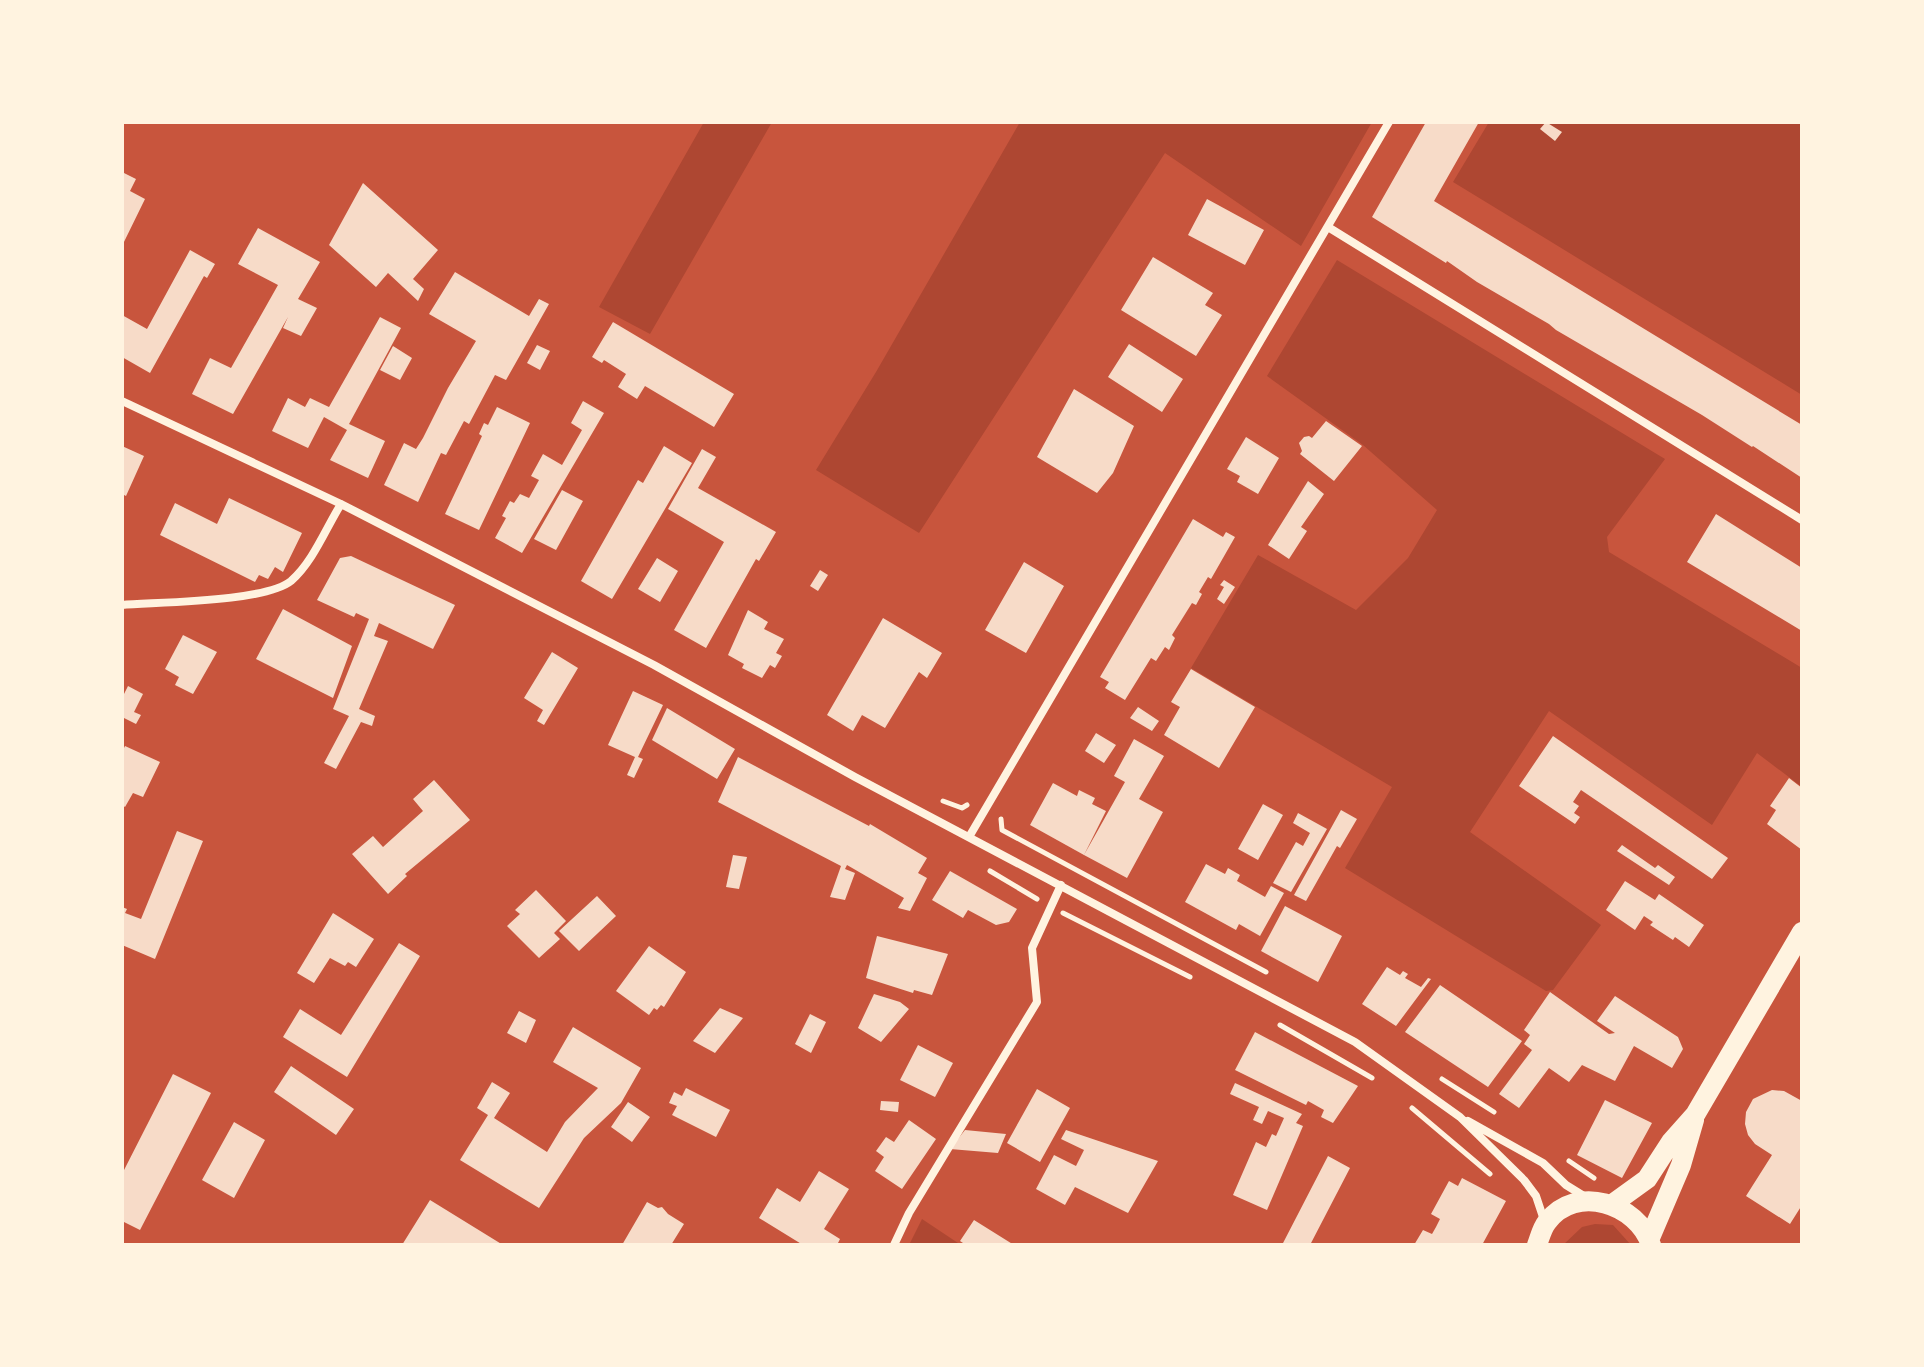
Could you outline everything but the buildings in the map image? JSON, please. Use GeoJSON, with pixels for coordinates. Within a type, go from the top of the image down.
{"type":"FeatureCollection","features":[{"type":"Feature","properties":{"kind":"main road"},"geometry":{"type":"LineString","coordinates":[[1611,1205],[1647,1179],[1671,1142],[1695,1115],[1802,932]]}},
{"type":"Feature","properties":{"kind":"main road"},"geometry":{"type":"LineString","coordinates":[[1650,1242],[1658,1213],[1681,1165],[1695,1115]]}},
{"type":"Feature","properties":{"kind":"main road"},"geometry":{"type":"LineString","coordinates":[[1537,1245],[1545,1224],[1553,1215],[1570,1205],[1591,1200],[1611,1205],[1636,1221],[1650,1242]]}},
{"type":"Feature","properties":{"kind":"street"},"geometry":{"type":"LineString","coordinates":[[969,837],[1389,122]]}},
{"type":"Feature","properties":{"kind":"street"},"geometry":{"type":"LineString","coordinates":[[1328,227],[1802,520]]}},
{"type":"Feature","properties":{"kind":"street"},"geometry":{"type":"LineString","coordinates":[[122,401],[341,504],[654,665],[855,777],[1355,1042],[1460,1117],[1524,1180],[1536,1196],[1545,1224]]}},
{"type":"Feature","properties":{"kind":"street"},"geometry":{"type":"LineString","coordinates":[[122,605],[252,595],[281,587],[291,581],[307,561],[341,504]]}},
{"type":"Feature","properties":{"kind":"street"},"geometry":{"type":"LineString","coordinates":[[894,1245],[909,1213],[1037,1002],[1032,948],[1061,885]]}},
{"type":"Feature","properties":{"kind":"street"},"geometry":{"type":"LineString","coordinates":[[1460,1117],[1503,1138],[1543,1163],[1566,1185],[1591,1200]]}},
{"type":"Feature","properties":{"kind":"path"},"geometry":{"type":"LineString","coordinates":[[983,867],[1051,907],[1200,982]]}},
{"type":"Feature","properties":{"kind":"path"},"geometry":{"type":"LineString","coordinates":[[1267,1018],[1376,1081]]}},
{"type":"Feature","properties":{"kind":"path"},"geometry":{"type":"LineString","coordinates":[[1404,1102],[1500,1183]]}},
{"type":"Feature","properties":{"kind":"shaded area"},"geometry":{"type":"Polygon","coordinates":[[[704,122],[772,122],[650,334],[599,307],[704,122]]]}},
{"type":"Feature","properties":{"kind":"shaded area"},"geometry":{"type":"Polygon","coordinates":[[[1020,122],[1372,122],[1301,246],[1165,153],[919,533],[816,470],[1020,122]]]}},
{"type":"Feature","properties":{"kind":"shaded area"},"geometry":{"type":"Polygon","coordinates":[[[1489,122],[1802,122],[1802,395],[1453,182],[1489,122]]]}},
{"type":"Feature","properties":{"kind":"shaded area"},"geometry":{"type":"Polygon","coordinates":[[[1337,260],[1665,459],[1607,537],[1609,552],[1802,668],[1802,787],[1757,753],[1712,825],[1549,711],[1470,832],[1601,925],[1553,990],[1546,991],[1345,868],[1392,787],[1191,668],[1258,555],[1356,610],[1408,558],[1437,510],[1363,445],[1267,376],[1337,260]]]}},
{"type":"Feature","properties":{"kind":"shaded area"},"geometry":{"type":"Polygon","coordinates":[[[922,1219],[961,1245],[909,1245],[922,1219]]]}},
{"type":"Feature","properties":{"kind":"shaded area"},"geometry":{"type":"Polygon","coordinates":[[[1613,1225],[1631,1245],[1563,1245],[1582,1227],[1613,1225]]]}}]}
